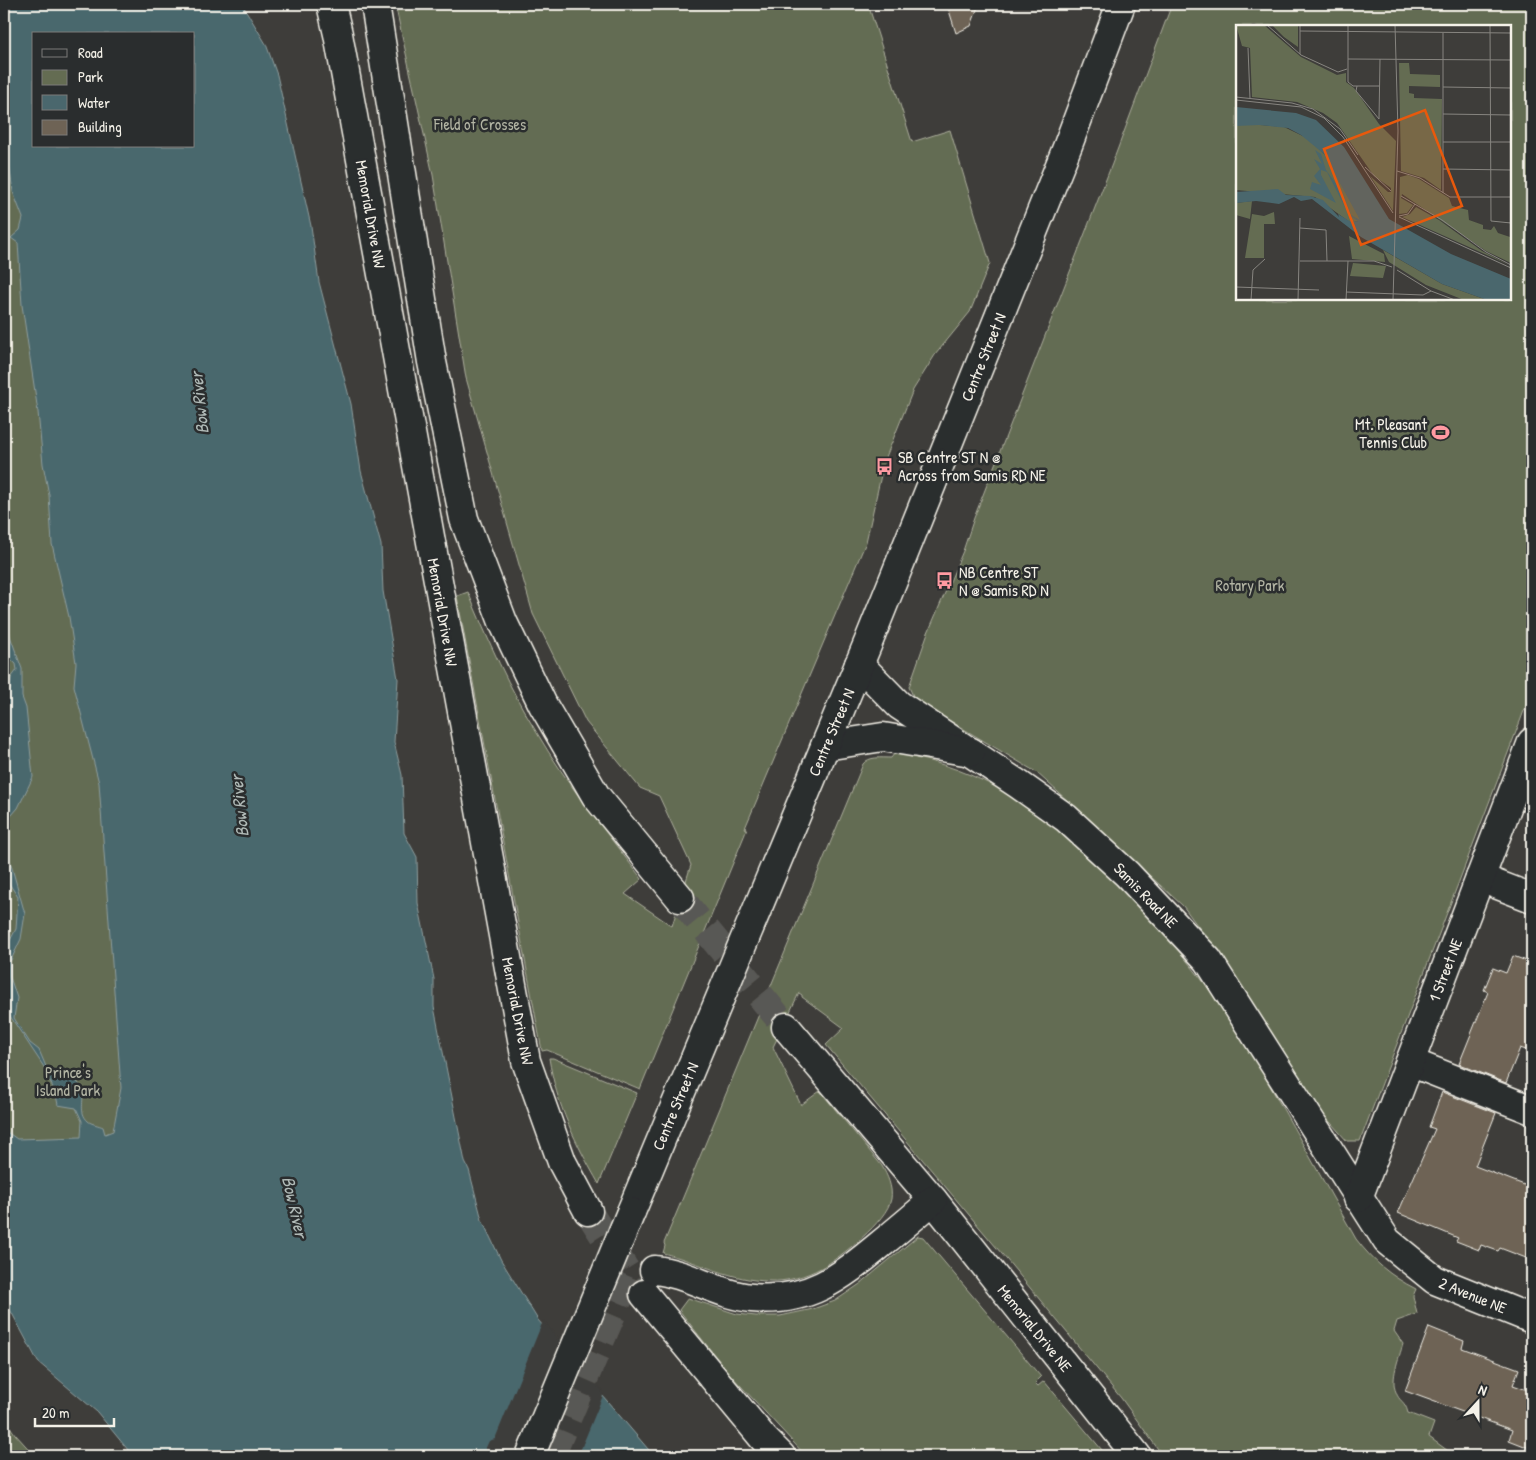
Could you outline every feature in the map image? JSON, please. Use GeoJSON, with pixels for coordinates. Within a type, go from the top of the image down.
{"type":"FeatureCollection","features":[{"type":"Feature","properties":{"kind":"main road","name":"Memorial Drive NW"},"geometry":{"type":"LineString","coordinates":[[331,4],[340,44],[526,1061],[562,1162],[588,1211]]}},
{"type":"Feature","properties":{"kind":"main road"},"geometry":{"type":"LineString","coordinates":[[375,4],[432,362],[464,519],[503,622],[543,705],[596,796],[680,898]]}},
{"type":"Feature","properties":{"kind":"main road","name":"Centre Street N"},"geometry":{"type":"LineString","coordinates":[[530,1456],[859,664],[1061,163],[1120,4]]}},
{"type":"Feature","properties":{"kind":"main road","name":"Samis Road NE"},"geometry":{"type":"LineString","coordinates":[[859,664],[899,705],[1066,818],[1127,874],[1208,960],[1358,1198]]}},
{"type":"Feature","properties":{"kind":"main road"},"geometry":{"type":"LineString","coordinates":[[825,746],[883,737],[971,752]]}},
{"type":"Feature","properties":{"kind":"main road","name":"1 Street NE"},"geometry":{"type":"LineString","coordinates":[[1358,1198],[1532,742]]}},
{"type":"Feature","properties":{"kind":"main road"},"geometry":{"type":"LineString","coordinates":[[1480,878],[1532,898]]}},
{"type":"Feature","properties":{"kind":"main road"},"geometry":{"type":"LineString","coordinates":[[781,1456],[764,1439],[649,1282],[686,1277],[722,1291],[751,1298],[789,1298],[823,1286],[848,1272],[933,1200],[786,1027]]}},
{"type":"Feature","properties":{"kind":"main road"},"geometry":{"type":"LineString","coordinates":[[1410,1062],[1532,1110]]}},
{"type":"Feature","properties":{"kind":"main road","name":"2 Avenue NE"},"geometry":{"type":"LineString","coordinates":[[1358,1198],[1387,1241],[1435,1280],[1532,1319]]}},
{"type":"Feature","properties":{"kind":"main road","name":"Memorial Drive NE"},"geometry":{"type":"LineString","coordinates":[[933,1200],[1137,1456]]}},
{"type":"Feature","properties":{"kind":"green space","name":"Field of Crosses"},"geometry":{"type":"Polygon","coordinates":[[[395,4],[868,4],[912,142],[950,130],[990,263],[970,312],[935,355],[913,390],[884,462],[866,542],[745,828],[747,829],[640,1089],[547,1050],[542,1051],[457,596],[468,592],[499,664],[537,733],[574,789],[642,879],[625,894],[672,926],[691,865],[659,796],[640,788],[586,722],[533,614],[466,378],[433,175],[395,4]]]}},
{"type":"Feature","properties":{"kind":"green space","name":"Rotary Park"},"geometry":{"type":"Polygon","coordinates":[[[1172,4],[1532,4],[1532,690],[1360,1141],[1347,1141],[1323,1114],[1236,978],[1183,906],[1036,772],[915,700],[909,687],[927,635],[963,551],[974,518],[1112,164],[1172,4]]]}},
{"type":"Feature","properties":{"kind":"green space","name":"Prince's Island Park"},"geometry":{"type":"Polygon","coordinates":[[[4,135],[31,220],[106,782],[134,1091],[121,1140],[16,1146],[4,1137],[4,135]]]}},
{"type":"Feature","properties":{"kind":"green space"},"geometry":{"type":"Polygon","coordinates":[[[898,749],[915,752],[916,758],[944,765],[970,775],[1029,806],[1079,849],[1127,895],[1151,919],[1194,970],[1251,1052],[1356,1239],[1383,1267],[1398,1279],[1416,1289],[1413,1296],[1417,1314],[1397,1321],[1394,1331],[1403,1344],[1396,1368],[1394,1387],[1408,1413],[1434,1423],[1429,1437],[1455,1456],[1163,1456],[1121,1398],[826,1045],[844,1028],[799,993],[773,1047],[801,1105],[820,1091],[882,1166],[888,1177],[891,1190],[888,1208],[862,1238],[840,1256],[815,1271],[790,1279],[770,1281],[742,1278],[663,1253],[664,1243],[863,764],[872,759],[891,758],[898,749]]]}},
{"type":"Feature","properties":{"kind":"green space"},"geometry":{"type":"Polygon","coordinates":[[[549,1058],[637,1093],[599,1184],[582,1154],[562,1108],[549,1058]]]}},
{"type":"Feature","properties":{"kind":"green space"},"geometry":{"type":"Polygon","coordinates":[[[918,1236],[923,1237],[1041,1377],[1035,1383],[1038,1386],[1044,1381],[1107,1456],[806,1456],[727,1371],[679,1310],[688,1298],[737,1314],[756,1316],[780,1316],[813,1309],[835,1301],[860,1284],[918,1236]]]}},
{"type":"Feature","properties":{"kind":"green space"},"geometry":{"type":"Polygon","coordinates":[[[4,1418],[15,1434],[35,1456],[4,1456],[4,1418]]]}},
{"type":"Feature","properties":{"kind":"water","name":"Bow River"},"geometry":{"type":"Polygon","coordinates":[[[4,4],[242,4],[266,44],[277,75],[311,226],[319,282],[351,404],[361,471],[381,545],[383,591],[398,679],[394,742],[402,775],[404,833],[417,857],[418,903],[434,979],[434,1007],[465,1162],[469,1170],[482,1220],[501,1260],[538,1320],[654,1456],[133,1456],[97,1412],[38,1362],[6,1302],[4,1296],[4,1130],[17,1139],[81,1137],[82,1121],[76,1108],[58,1105],[56,1095],[44,1067],[4,1007],[7,978],[7,946],[16,929],[18,897],[4,876],[4,852],[10,861],[25,914],[21,939],[10,962],[10,977],[17,998],[14,1018],[30,1043],[39,1050],[47,1069],[68,1075],[77,1081],[83,1095],[82,1110],[85,1118],[89,1122],[103,1127],[105,1134],[113,1131],[121,1088],[99,783],[74,686],[76,663],[69,617],[52,544],[49,495],[43,464],[38,412],[22,305],[18,243],[11,238],[20,230],[23,218],[13,192],[9,164],[4,150],[4,4]]]}},
{"type":"Feature","properties":{"kind":"water"},"geometry":{"type":"Polygon","coordinates":[[[4,608],[7,612],[10,636],[22,669],[22,697],[26,708],[33,777],[18,808],[4,824],[4,693],[10,690],[11,678],[17,670],[16,664],[4,653],[4,608]]]}},
{"type":"Feature","properties":{"kind":"pier"},"geometry":{"type":"Polygon","coordinates":[[[543,1321],[604,1393],[578,1456],[484,1456],[483,1454],[489,1441],[495,1439],[543,1321]]]}},
{"type":"Feature","properties":{"kind":"building"},"geometry":{"type":"Polygon","coordinates":[[[947,4],[979,4],[971,26],[956,33],[947,4]]]}},
{"type":"Feature","properties":{"kind":"building"},"geometry":{"type":"Polygon","coordinates":[[[1513,956],[1532,963],[1532,1052],[1520,1048],[1506,1083],[1459,1064],[1488,992],[1484,990],[1493,968],[1506,973],[1513,956]]]}},
{"type":"Feature","properties":{"kind":"building"},"geometry":{"type":"Polygon","coordinates":[[[1442,1092],[1496,1113],[1475,1166],[1532,1188],[1532,1242],[1526,1258],[1500,1248],[1498,1251],[1481,1245],[1479,1250],[1456,1241],[1458,1238],[1398,1213],[1435,1129],[1429,1127],[1442,1092]]]}},
{"type":"Feature","properties":{"kind":"building"},"geometry":{"type":"Polygon","coordinates":[[[1429,1327],[1464,1341],[1462,1348],[1519,1369],[1513,1385],[1527,1390],[1529,1383],[1532,1384],[1532,1449],[1509,1440],[1512,1430],[1405,1391],[1429,1327]]]}},
{"type":"Feature","properties":{"kind":"tunnel"},"geometry":{"type":"LineString","coordinates":[[680,898],[786,1027]]}},
{"type":"Feature","properties":{"kind":"tunnel"},"geometry":{"type":"LineString","coordinates":[[588,1211],[629,1275],[644,1294]]}},
{"type":"Feature","properties":{"kind":"tunnel"},"geometry":{"type":"LineString","coordinates":[[551,1456],[629,1275]]}},
{"type":"Feature","properties":{"kind":"place","name":"Mt. Pleasant Tennis Club"},"geometry":{"type":"Point","coordinates":[1441,433]}},
{"type":"Feature","properties":{"kind":"place","name":"SB Centre ST N @ Across from Samis RD NE"},"geometry":{"type":"Point","coordinates":[884,466]}},
{"type":"Feature","properties":{"kind":"place","name":"NB Centre ST N @ Samis RD N"},"geometry":{"type":"Point","coordinates":[945,581]}}]}
